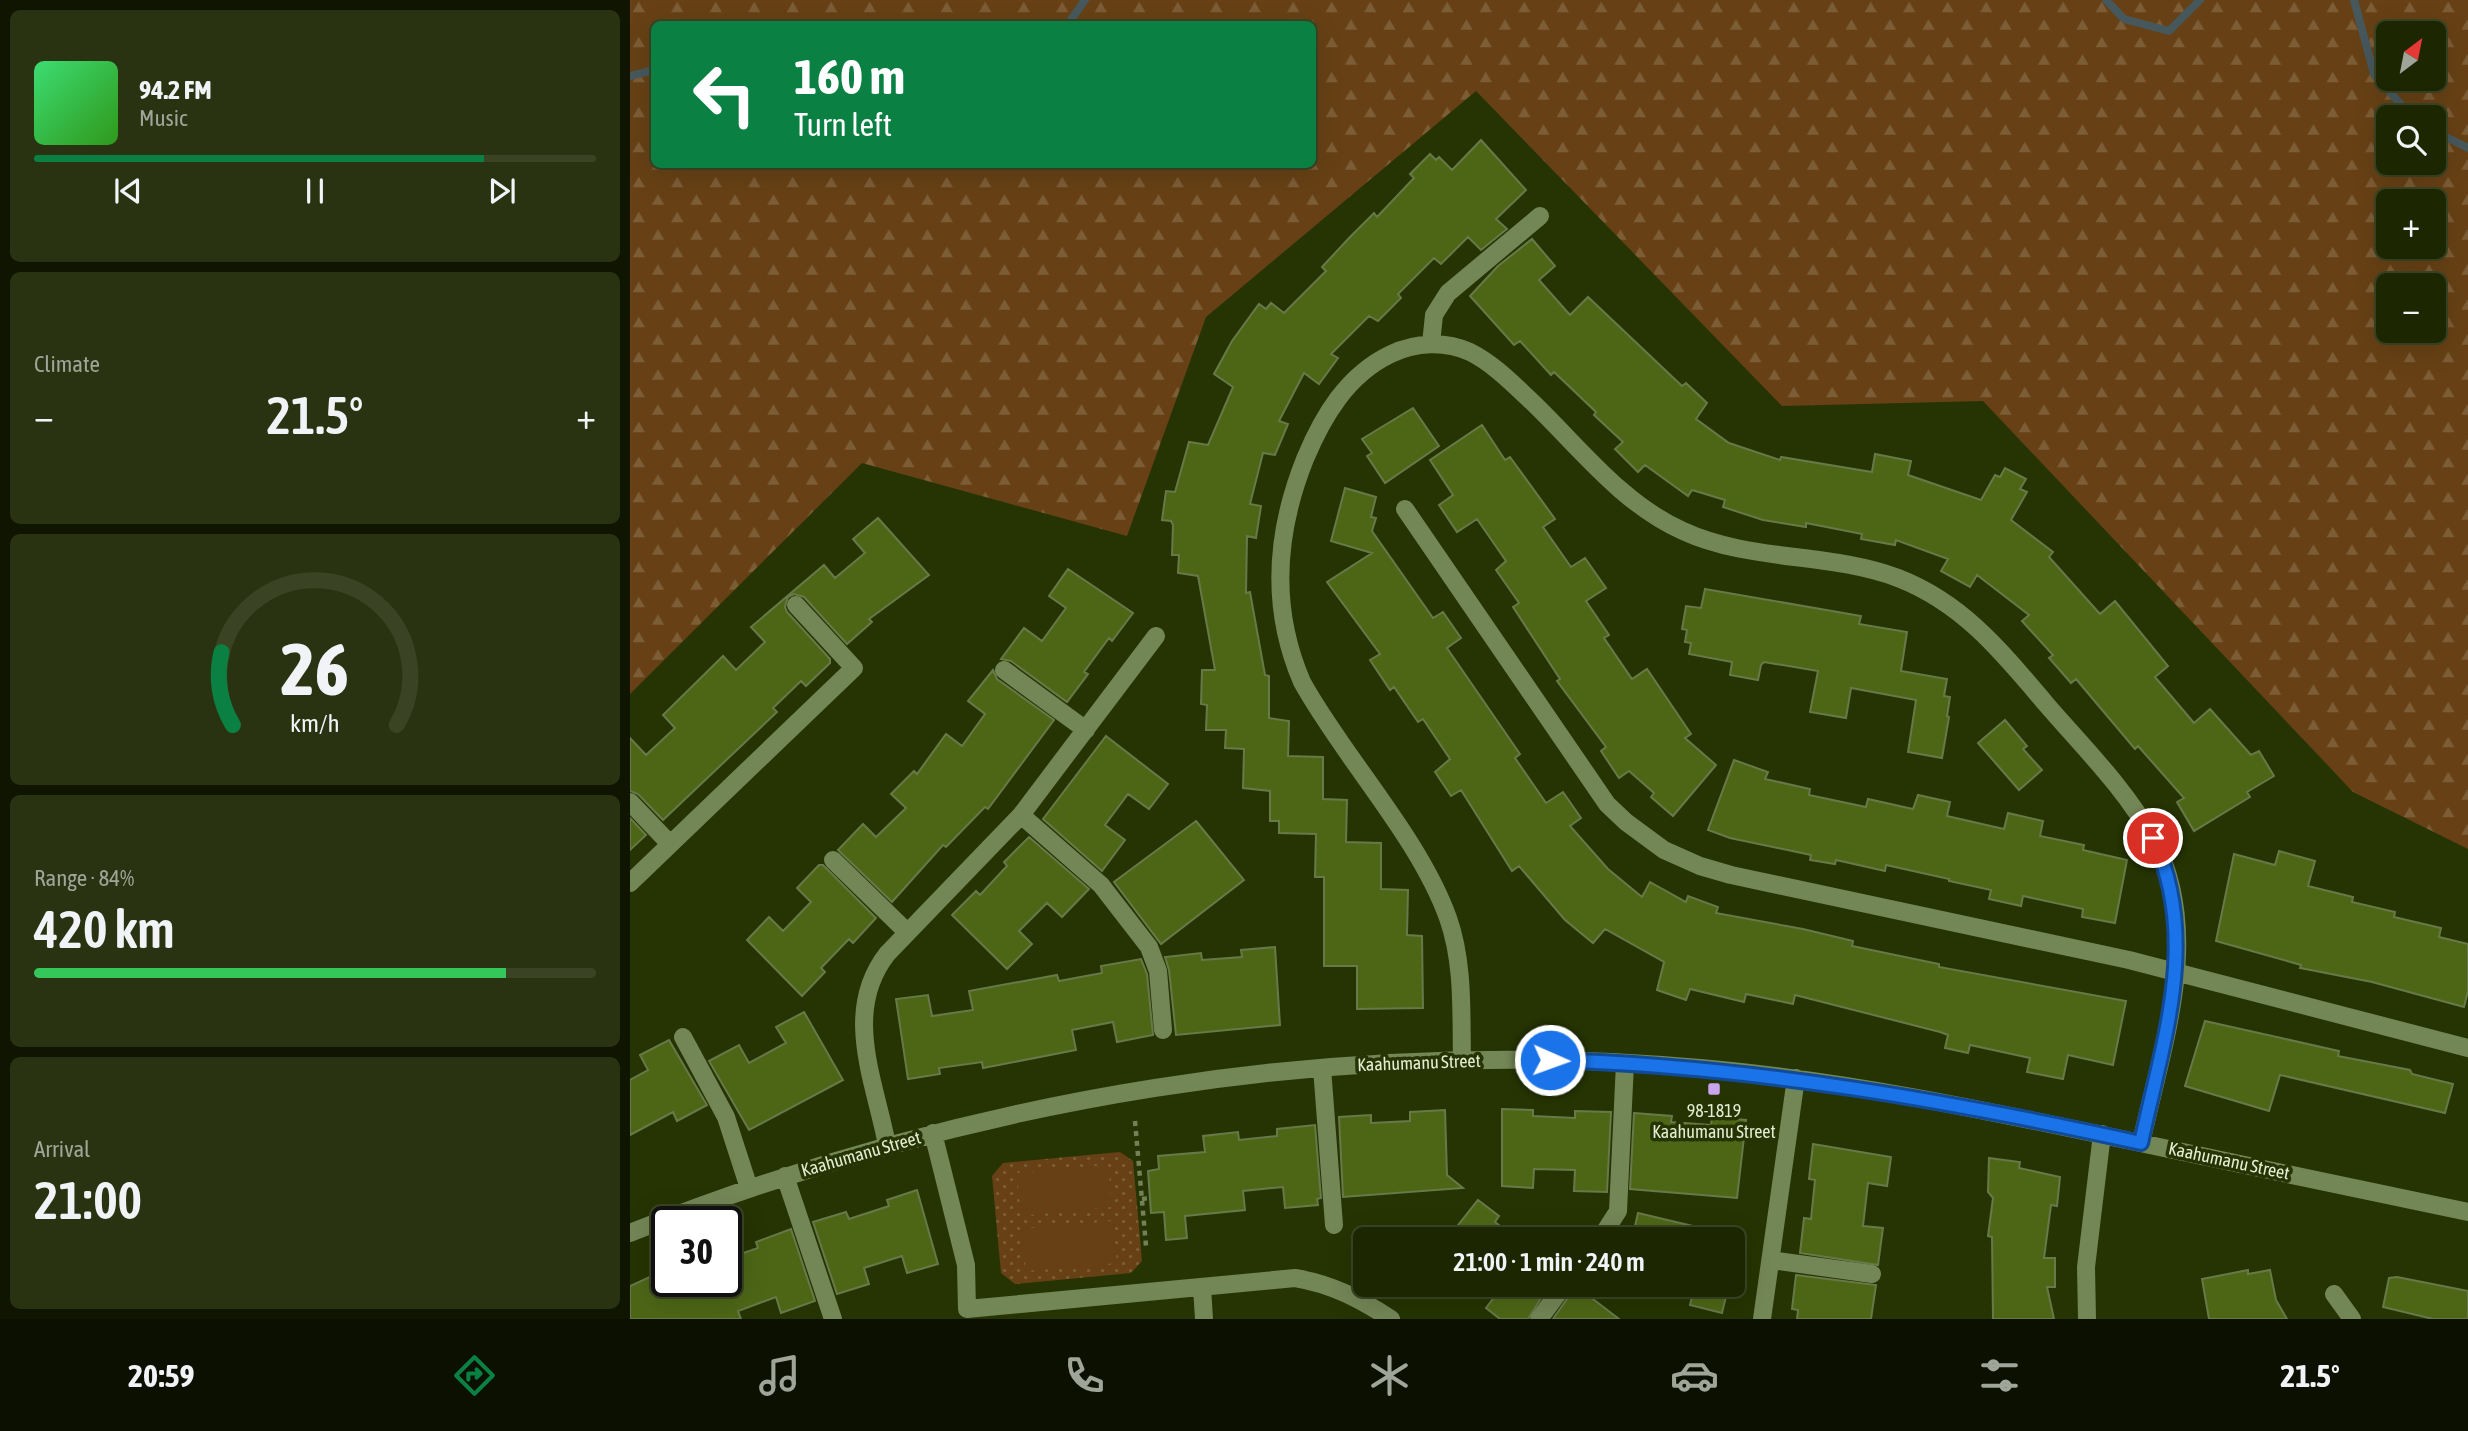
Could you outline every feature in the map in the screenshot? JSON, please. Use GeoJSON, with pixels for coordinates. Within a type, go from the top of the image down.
{"type":"FeatureCollection","features":[{"type":"Feature","properties":{"kind":"street"},"geometry":{"type":"LineString","coordinates":[[1431,344],[1434,315],[1448,293],[1540,216]]}},
{"type":"Feature","properties":{"kind":"street"},"geometry":{"type":"LineString","coordinates":[[1462,1061],[1459,974],[1448,919],[1436,890],[1413,851],[1302,682],[1290,654],[1279,599],[1280,548],[1284,522],[1300,472],[1321,424],[1345,388],[1367,369],[1396,352],[1431,344],[1451,346],[1471,353],[1499,370],[1626,495],[1678,529],[1704,540],[1745,550],[1892,576],[1939,598],[1974,624],[2109,776],[2153,838],[2173,890],[2177,972],[2141,1143]]}},
{"type":"Feature","properties":{"kind":"street"},"geometry":{"type":"LineString","coordinates":[[1405,509],[1582,772],[1626,822],[1664,850],[1700,866],[1731,875],[2177,972],[2468,1048]]}},
{"type":"Feature","properties":{"kind":"street"},"geometry":{"type":"LineString","coordinates":[[630,883],[854,668],[796,605]]}},
{"type":"Feature","properties":{"kind":"street"},"geometry":{"type":"LineString","coordinates":[[887,1144],[862,1031],[862,1013],[870,979],[907,932],[1021,815],[1157,636]]}},
{"type":"Feature","properties":{"kind":"street"},"geometry":{"type":"LineString","coordinates":[[1004,670],[1086,730]]}},
{"type":"Feature","properties":{"kind":"street"},"geometry":{"type":"LineString","coordinates":[[630,802],[670,844]]}},
{"type":"Feature","properties":{"kind":"street"},"geometry":{"type":"LineString","coordinates":[[1021,815],[1101,885],[1149,947],[1158,971],[1163,1030]]}},
{"type":"Feature","properties":{"kind":"street"},"geometry":{"type":"LineString","coordinates":[[834,860],[907,932]]}},
{"type":"Feature","properties":{"kind":"street"},"geometry":{"type":"LineString","coordinates":[[683,1037],[726,1117],[749,1188]]}},
{"type":"Feature","properties":{"kind":"street","name":"Kaahumanu Street"},"geometry":{"type":"LineString","coordinates":[[630,1233],[749,1188],[887,1144],[1127,1092],[1322,1068],[1526,1059],[1625,1063],[1796,1078],[1947,1102],[2468,1212]]}},
{"type":"Feature","properties":{"kind":"street"},"geometry":{"type":"LineString","coordinates":[[1608,1227],[1618,1211],[1625,1063]]}},
{"type":"Feature","properties":{"kind":"street"},"geometry":{"type":"LineString","coordinates":[[1322,1068],[1334,1225]]}},
{"type":"Feature","properties":{"kind":"street"},"geometry":{"type":"LineString","coordinates":[[1762,1319],[1796,1078]]}},
{"type":"Feature","properties":{"kind":"street"},"geometry":{"type":"LineString","coordinates":[[933,1133],[966,1265],[966,1314],[1295,1278],[1316,1281],[1352,1295],[1391,1319]]}},
{"type":"Feature","properties":{"kind":"street"},"geometry":{"type":"LineString","coordinates":[[2087,1319],[2086,1268],[2102,1134]]}},
{"type":"Feature","properties":{"kind":"street"},"geometry":{"type":"LineString","coordinates":[[785,1176],[833,1319]]}},
{"type":"Feature","properties":{"kind":"street"},"geometry":{"type":"LineString","coordinates":[[1771,1260],[1872,1274]]}},
{"type":"Feature","properties":{"kind":"street"},"geometry":{"type":"LineString","coordinates":[[1202,1287],[1204,1319]]}},
{"type":"Feature","properties":{"kind":"street"},"geometry":{"type":"LineString","coordinates":[[2334,1294],[2352,1319]]}},
{"type":"Feature","properties":{"kind":"street"},"geometry":{"type":"LineString","coordinates":[[1539,1319],[1555,1297]]}},
{"type":"Feature","properties":{"kind":"path"},"geometry":{"type":"LineString","coordinates":[[1135,1121],[1146,1246]]}},
{"type":"Feature","properties":{"kind":"path"},"geometry":{"type":"LineString","coordinates":[[1142,1199],[1150,1198]]}},
{"type":"Feature","properties":{"kind":"green space"},"geometry":{"type":"Polygon","coordinates":[[[630,0],[2468,0],[2468,849],[2353,792],[1983,401],[1782,406],[1476,91],[1206,317],[1127,536],[862,463],[630,694],[630,0]]]}},
{"type":"Feature","properties":{"kind":"green space"},"geometry":{"type":"Polygon","coordinates":[[[1120,1152],[1133,1161],[1142,1261],[1131,1273],[1015,1284],[1001,1273],[992,1176],[1003,1163],[1120,1152]]]}},
{"type":"Feature","properties":{"kind":"green space"},"geometry":{"type":"Polygon","coordinates":[[[1108,1165],[1112,1207],[1021,1216],[1017,1173],[1108,1165]]]}},
{"type":"Feature","properties":{"kind":"green space"},"geometry":{"type":"Polygon","coordinates":[[[1113,1221],[1117,1263],[1026,1271],[1022,1229],[1113,1221]]]}},
{"type":"Feature","properties":{"kind":"building"},"geometry":{"type":"Polygon","coordinates":[[[1481,140],[1526,190],[1496,219],[1507,229],[1481,250],[1468,237],[1441,264],[1434,258],[1398,294],[1401,298],[1378,321],[1369,316],[1331,354],[1338,358],[1319,384],[1304,373],[1279,421],[1288,424],[1275,455],[1263,453],[1250,504],[1261,506],[1256,538],[1247,536],[1246,593],[1250,592],[1265,675],[1269,676],[1269,718],[1289,721],[1288,756],[1323,757],[1323,799],[1347,800],[1346,842],[1381,843],[1381,889],[1408,890],[1407,935],[1422,936],[1423,1008],[1357,1009],[1357,966],[1324,966],[1324,877],[1315,877],[1316,834],[1279,833],[1279,821],[1270,821],[1270,791],[1243,788],[1244,749],[1225,748],[1226,730],[1206,730],[1207,705],[1201,704],[1202,670],[1215,670],[1198,576],[1178,573],[1179,555],[1172,555],[1173,525],[1171,521],[1162,520],[1166,491],[1175,492],[1189,442],[1208,445],[1233,387],[1214,374],[1232,341],[1259,304],[1266,309],[1271,303],[1284,313],[1326,271],[1322,267],[1350,237],[1374,213],[1377,217],[1414,178],[1410,174],[1430,154],[1436,160],[1439,157],[1452,170],[1481,140]]]}},
{"type":"Feature","properties":{"kind":"building"},"geometry":{"type":"Polygon","coordinates":[[[1532,239],[1555,266],[1539,280],[1570,315],[1588,297],[1682,386],[1686,383],[1707,403],[1696,419],[1729,443],[1780,460],[1781,457],[1872,472],[1875,454],[1911,461],[1908,475],[1981,500],[1995,475],[2000,477],[2005,468],[2026,479],[2020,489],[2027,492],[2011,520],[2053,552],[2049,557],[2100,614],[2115,601],[2168,666],[2155,677],[2194,723],[2210,709],[2251,755],[2259,751],[2274,776],[2247,792],[2250,797],[2194,831],[2177,802],[2184,798],[2138,746],[2135,749],[2076,679],[2071,683],[2049,658],[2053,655],[2022,621],[2029,615],[1977,575],[1970,587],[1941,571],[1948,559],[1896,540],[1895,545],[1861,539],[1862,534],[1806,523],[1806,527],[1763,520],[1723,507],[1725,500],[1692,490],[1688,496],[1645,465],[1638,472],[1615,449],[1623,442],[1594,415],[1596,412],[1554,372],[1551,375],[1520,341],[1514,345],[1470,296],[1498,266],[1532,239]]]}},
{"type":"Feature","properties":{"kind":"building"},"geometry":{"type":"Polygon","coordinates":[[[1413,408],[1439,446],[1385,483],[1367,456],[1372,453],[1362,439],[1413,408]]]}},
{"type":"Feature","properties":{"kind":"building"},"geometry":{"type":"Polygon","coordinates":[[[1482,425],[1505,460],[1510,457],[1555,519],[1543,527],[1571,567],[1585,558],[1606,588],[1586,601],[1609,635],[1604,638],[1632,679],[1647,669],[1691,734],[1685,738],[1716,765],[1673,816],[1651,797],[1654,793],[1629,771],[1619,778],[1601,751],[1606,747],[1557,681],[1560,679],[1513,607],[1519,603],[1496,570],[1506,561],[1477,519],[1457,532],[1439,505],[1453,495],[1430,460],[1482,425]]]}},
{"type":"Feature","properties":{"kind":"building"},"geometry":{"type":"Polygon","coordinates":[[[1345,488],[1376,497],[1371,517],[1376,518],[1372,531],[1433,618],[1443,612],[1461,638],[1447,648],[1520,754],[1515,758],[1546,803],[1563,792],[1581,818],[1570,826],[1608,869],[1642,897],[1650,882],[1686,902],[1688,896],[1718,907],[1716,913],[1853,941],[1852,946],[1939,964],[1939,967],[2126,1001],[2113,1065],[2068,1055],[2063,1079],[2027,1072],[2030,1058],[1970,1045],[1968,1053],[1945,1048],[1948,1035],[1940,1032],[1795,995],[1793,1004],[1746,994],[1744,1002],[1690,989],[1686,1000],[1657,990],[1664,962],[1605,929],[1593,943],[1565,920],[1519,866],[1512,871],[1461,790],[1451,796],[1435,772],[1450,759],[1423,719],[1418,722],[1394,687],[1390,690],[1370,660],[1380,654],[1327,582],[1372,553],[1331,541],[1345,488]]]}},
{"type":"Feature","properties":{"kind":"building"},"geometry":{"type":"Polygon","coordinates":[[[878,518],[929,575],[869,619],[872,622],[847,644],[804,597],[794,594],[788,597],[785,607],[787,612],[830,659],[830,663],[806,686],[801,681],[773,708],[777,712],[663,820],[638,794],[630,791],[630,738],[646,755],[675,728],[663,715],[723,656],[736,670],[765,642],[751,627],[824,565],[835,578],[865,553],[853,539],[878,518]]]}},
{"type":"Feature","properties":{"kind":"building"},"geometry":{"type":"Polygon","coordinates":[[[1068,569],[1133,613],[1112,641],[1109,638],[1084,672],[1088,674],[1067,702],[1011,661],[1001,659],[1024,628],[1042,641],[1066,608],[1049,596],[1068,569]]]}},
{"type":"Feature","properties":{"kind":"building"},"geometry":{"type":"Polygon","coordinates":[[[1705,589],[1861,616],[1859,624],[1907,632],[1901,671],[1947,679],[1944,696],[1950,697],[1949,717],[1942,758],[1908,752],[1916,700],[1851,688],[1846,718],[1810,712],[1818,671],[1764,662],[1758,680],[1730,675],[1732,662],[1689,654],[1691,643],[1685,642],[1687,630],[1682,629],[1686,606],[1701,608],[1705,589]]]}},
{"type":"Feature","properties":{"kind":"building"},"geometry":{"type":"Polygon","coordinates":[[[993,670],[997,679],[1054,720],[988,809],[985,807],[946,847],[943,845],[892,902],[838,850],[863,824],[876,837],[906,808],[891,794],[914,771],[917,774],[946,734],[962,746],[985,714],[968,701],[993,670]]]}},
{"type":"Feature","properties":{"kind":"building"},"geometry":{"type":"Polygon","coordinates":[[[2005,720],[2027,746],[2023,749],[2042,770],[2019,790],[1978,743],[2005,720]]]}},
{"type":"Feature","properties":{"kind":"building"},"geometry":{"type":"Polygon","coordinates":[[[1106,736],[1168,784],[1149,809],[1128,794],[1105,825],[1125,840],[1102,871],[1043,819],[1106,736]]]}},
{"type":"Feature","properties":{"kind":"building"},"geometry":{"type":"Polygon","coordinates":[[[1734,760],[1768,772],[1765,779],[1810,789],[1809,795],[1866,807],[1868,799],[1913,809],[1918,795],[1950,802],[1947,816],[2004,829],[2008,813],[2043,821],[2040,836],[2084,845],[2083,850],[2127,860],[2115,923],[2082,917],[2083,909],[2023,896],[2021,906],[1989,899],[1991,890],[1886,865],[1885,871],[1836,860],[1835,864],[1810,860],[1811,855],[1730,838],[1708,830],[1734,760]]]}},
{"type":"Feature","properties":{"kind":"building"},"geometry":{"type":"Polygon","coordinates":[[[630,818],[646,835],[630,850],[630,818]]]}},
{"type":"Feature","properties":{"kind":"building"},"geometry":{"type":"Polygon","coordinates":[[[1196,821],[1244,880],[1161,944],[1114,882],[1196,821]]]}},
{"type":"Feature","properties":{"kind":"building"},"geometry":{"type":"Polygon","coordinates":[[[1029,837],[1089,889],[1062,917],[1047,903],[1019,931],[1032,944],[1007,969],[952,915],[976,891],[980,895],[1007,866],[1004,862],[1029,837]]]}},
{"type":"Feature","properties":{"kind":"building"},"geometry":{"type":"Polygon","coordinates":[[[2279,851],[2315,861],[2308,886],[2353,897],[2352,902],[2395,912],[2394,917],[2441,928],[2439,937],[2468,944],[2468,991],[2464,1007],[2372,982],[2300,968],[2301,965],[2216,941],[2234,854],[2275,865],[2279,851]]]}},
{"type":"Feature","properties":{"kind":"building"},"geometry":{"type":"Polygon","coordinates":[[[819,865],[823,865],[876,918],[853,943],[849,939],[821,968],[825,972],[802,996],[747,940],[769,917],[783,931],[811,902],[797,888],[819,865]]]}},
{"type":"Feature","properties":{"kind":"building"},"geometry":{"type":"Polygon","coordinates":[[[1275,947],[1280,1025],[1176,1035],[1169,970],[1165,957],[1201,953],[1202,960],[1242,957],[1241,950],[1275,947]]]}},
{"type":"Feature","properties":{"kind":"building"},"geometry":{"type":"Polygon","coordinates":[[[1141,959],[1147,974],[1153,1035],[1117,1042],[1113,1022],[1072,1030],[1076,1050],[983,1068],[982,1062],[939,1068],[940,1074],[908,1079],[896,999],[928,995],[932,1016],[973,1010],[969,991],[1057,975],[1059,981],[1102,973],[1101,966],[1141,959]]]}},
{"type":"Feature","properties":{"kind":"building"},"geometry":{"type":"Polygon","coordinates":[[[804,1012],[843,1080],[749,1130],[709,1061],[739,1045],[749,1063],[786,1043],[776,1027],[804,1012]]]}},
{"type":"Feature","properties":{"kind":"building"},"geometry":{"type":"Polygon","coordinates":[[[2205,1021],[2339,1051],[2338,1056],[2410,1070],[2412,1074],[2453,1084],[2445,1113],[2280,1075],[2269,1111],[2185,1086],[2205,1021]]]}},
{"type":"Feature","properties":{"kind":"building"},"geometry":{"type":"Polygon","coordinates":[[[669,1040],[707,1105],[677,1121],[673,1112],[630,1135],[630,1080],[648,1070],[640,1055],[669,1040]]]}},
{"type":"Feature","properties":{"kind":"building"},"geometry":{"type":"Polygon","coordinates":[[[1502,1109],[1533,1110],[1533,1116],[1575,1118],[1575,1111],[1611,1112],[1607,1192],[1574,1191],[1575,1170],[1534,1169],[1533,1188],[1502,1186],[1502,1109]]]}},
{"type":"Feature","properties":{"kind":"building"},"geometry":{"type":"Polygon","coordinates":[[[1445,1110],[1447,1175],[1463,1188],[1343,1197],[1339,1117],[1371,1115],[1371,1123],[1410,1121],[1410,1112],[1445,1110]]]}},
{"type":"Feature","properties":{"kind":"building"},"geometry":{"type":"Polygon","coordinates":[[[1634,1113],[1672,1116],[1671,1122],[1711,1125],[1712,1117],[1746,1120],[1737,1198],[1630,1189],[1634,1113]]]}},
{"type":"Feature","properties":{"kind":"building"},"geometry":{"type":"Polygon","coordinates":[[[1315,1125],[1321,1198],[1317,1199],[1318,1205],[1285,1208],[1283,1187],[1243,1191],[1245,1210],[1185,1216],[1187,1238],[1166,1240],[1164,1212],[1151,1213],[1148,1171],[1159,1169],[1158,1156],[1205,1152],[1203,1136],[1238,1132],[1239,1140],[1277,1136],[1277,1129],[1315,1125]]]}},
{"type":"Feature","properties":{"kind":"building"},"geometry":{"type":"Polygon","coordinates":[[[1813,1144],[1891,1157],[1887,1186],[1868,1183],[1863,1226],[1883,1228],[1878,1265],[1800,1253],[1804,1218],[1811,1219],[1815,1180],[1809,1179],[1813,1144]]]}},
{"type":"Feature","properties":{"kind":"building"},"geometry":{"type":"Polygon","coordinates":[[[1989,1158],[2020,1162],[2019,1168],[2060,1177],[2057,1206],[2051,1205],[2044,1258],[2055,1258],[2055,1287],[2047,1287],[2054,1319],[1993,1319],[1992,1237],[1988,1236],[1993,1198],[1988,1192],[1989,1158]]]}},
{"type":"Feature","properties":{"kind":"building"},"geometry":{"type":"Polygon","coordinates":[[[917,1190],[938,1264],[907,1273],[902,1256],[864,1268],[869,1284],[837,1294],[813,1222],[846,1212],[849,1219],[889,1206],[887,1200],[917,1190]]]}},
{"type":"Feature","properties":{"kind":"building"},"geometry":{"type":"Polygon","coordinates":[[[1478,1200],[1499,1216],[1495,1222],[1501,1227],[1457,1227],[1478,1200]]]}},
{"type":"Feature","properties":{"kind":"building"},"geometry":{"type":"Polygon","coordinates":[[[1638,1213],[1697,1227],[1635,1227],[1638,1213]]]}},
{"type":"Feature","properties":{"kind":"building"},"geometry":{"type":"Polygon","coordinates":[[[791,1229],[815,1301],[781,1313],[776,1297],[738,1311],[741,1319],[630,1319],[630,1286],[651,1276],[651,1297],[742,1297],[742,1254],[758,1248],[756,1242],[791,1229]]]}},
{"type":"Feature","properties":{"kind":"building"},"geometry":{"type":"Polygon","coordinates":[[[2248,1270],[2248,1274],[2270,1270],[2276,1300],[2287,1319],[2209,1319],[2202,1279],[2248,1270]]]}},
{"type":"Feature","properties":{"kind":"building"},"geometry":{"type":"Polygon","coordinates":[[[1796,1275],[1876,1285],[1871,1319],[1797,1319],[1798,1310],[1792,1309],[1796,1275]]]}},
{"type":"Feature","properties":{"kind":"building"},"geometry":{"type":"Polygon","coordinates":[[[2397,1277],[2468,1291],[2468,1319],[2433,1319],[2383,1307],[2389,1278],[2397,1277]]]}},
{"type":"Feature","properties":{"kind":"building"},"geometry":{"type":"Polygon","coordinates":[[[1494,1297],[1542,1297],[1528,1319],[1500,1319],[1486,1308],[1494,1297]]]}},
{"type":"Feature","properties":{"kind":"building"},"geometry":{"type":"Polygon","coordinates":[[[1568,1297],[1590,1297],[1619,1319],[1553,1319],[1568,1297]]]}},
{"type":"Feature","properties":{"kind":"building"},"geometry":{"type":"Polygon","coordinates":[[[1692,1297],[1726,1297],[1722,1313],[1690,1305],[1692,1297]]]}},
{"type":"Feature","properties":{"kind":"waterway"},"geometry":{"type":"LineString","coordinates":[[1070,21],[1085,0]]}},
{"type":"Feature","properties":{"kind":"waterway"},"geometry":{"type":"LineString","coordinates":[[2106,0],[2124,19],[2169,31],[2200,0]]}},
{"type":"Feature","properties":{"kind":"waterway"},"geometry":{"type":"LineString","coordinates":[[2354,0],[2374,74],[2401,105]]}},
{"type":"Feature","properties":{"kind":"waterway"},"geometry":{"type":"LineString","coordinates":[[630,76],[651,71]]}},
{"type":"Feature","properties":{"kind":"waterway"},"geometry":{"type":"LineString","coordinates":[[2446,137],[2468,148]]}},
{"type":"Feature","properties":{"kind":"place","name":"98-1819 Kaahumanu Street"},"geometry":{"type":"Point","coordinates":[1714,1089]}},
{"type":"Feature","properties":{"kind":"route"},"geometry":{"type":"LineString","coordinates":[[1550,1060],[1699,1068],[1796,1078],[1947,1102],[2141,1143],[2177,972],[2173,890],[2153,838]]}}]}
